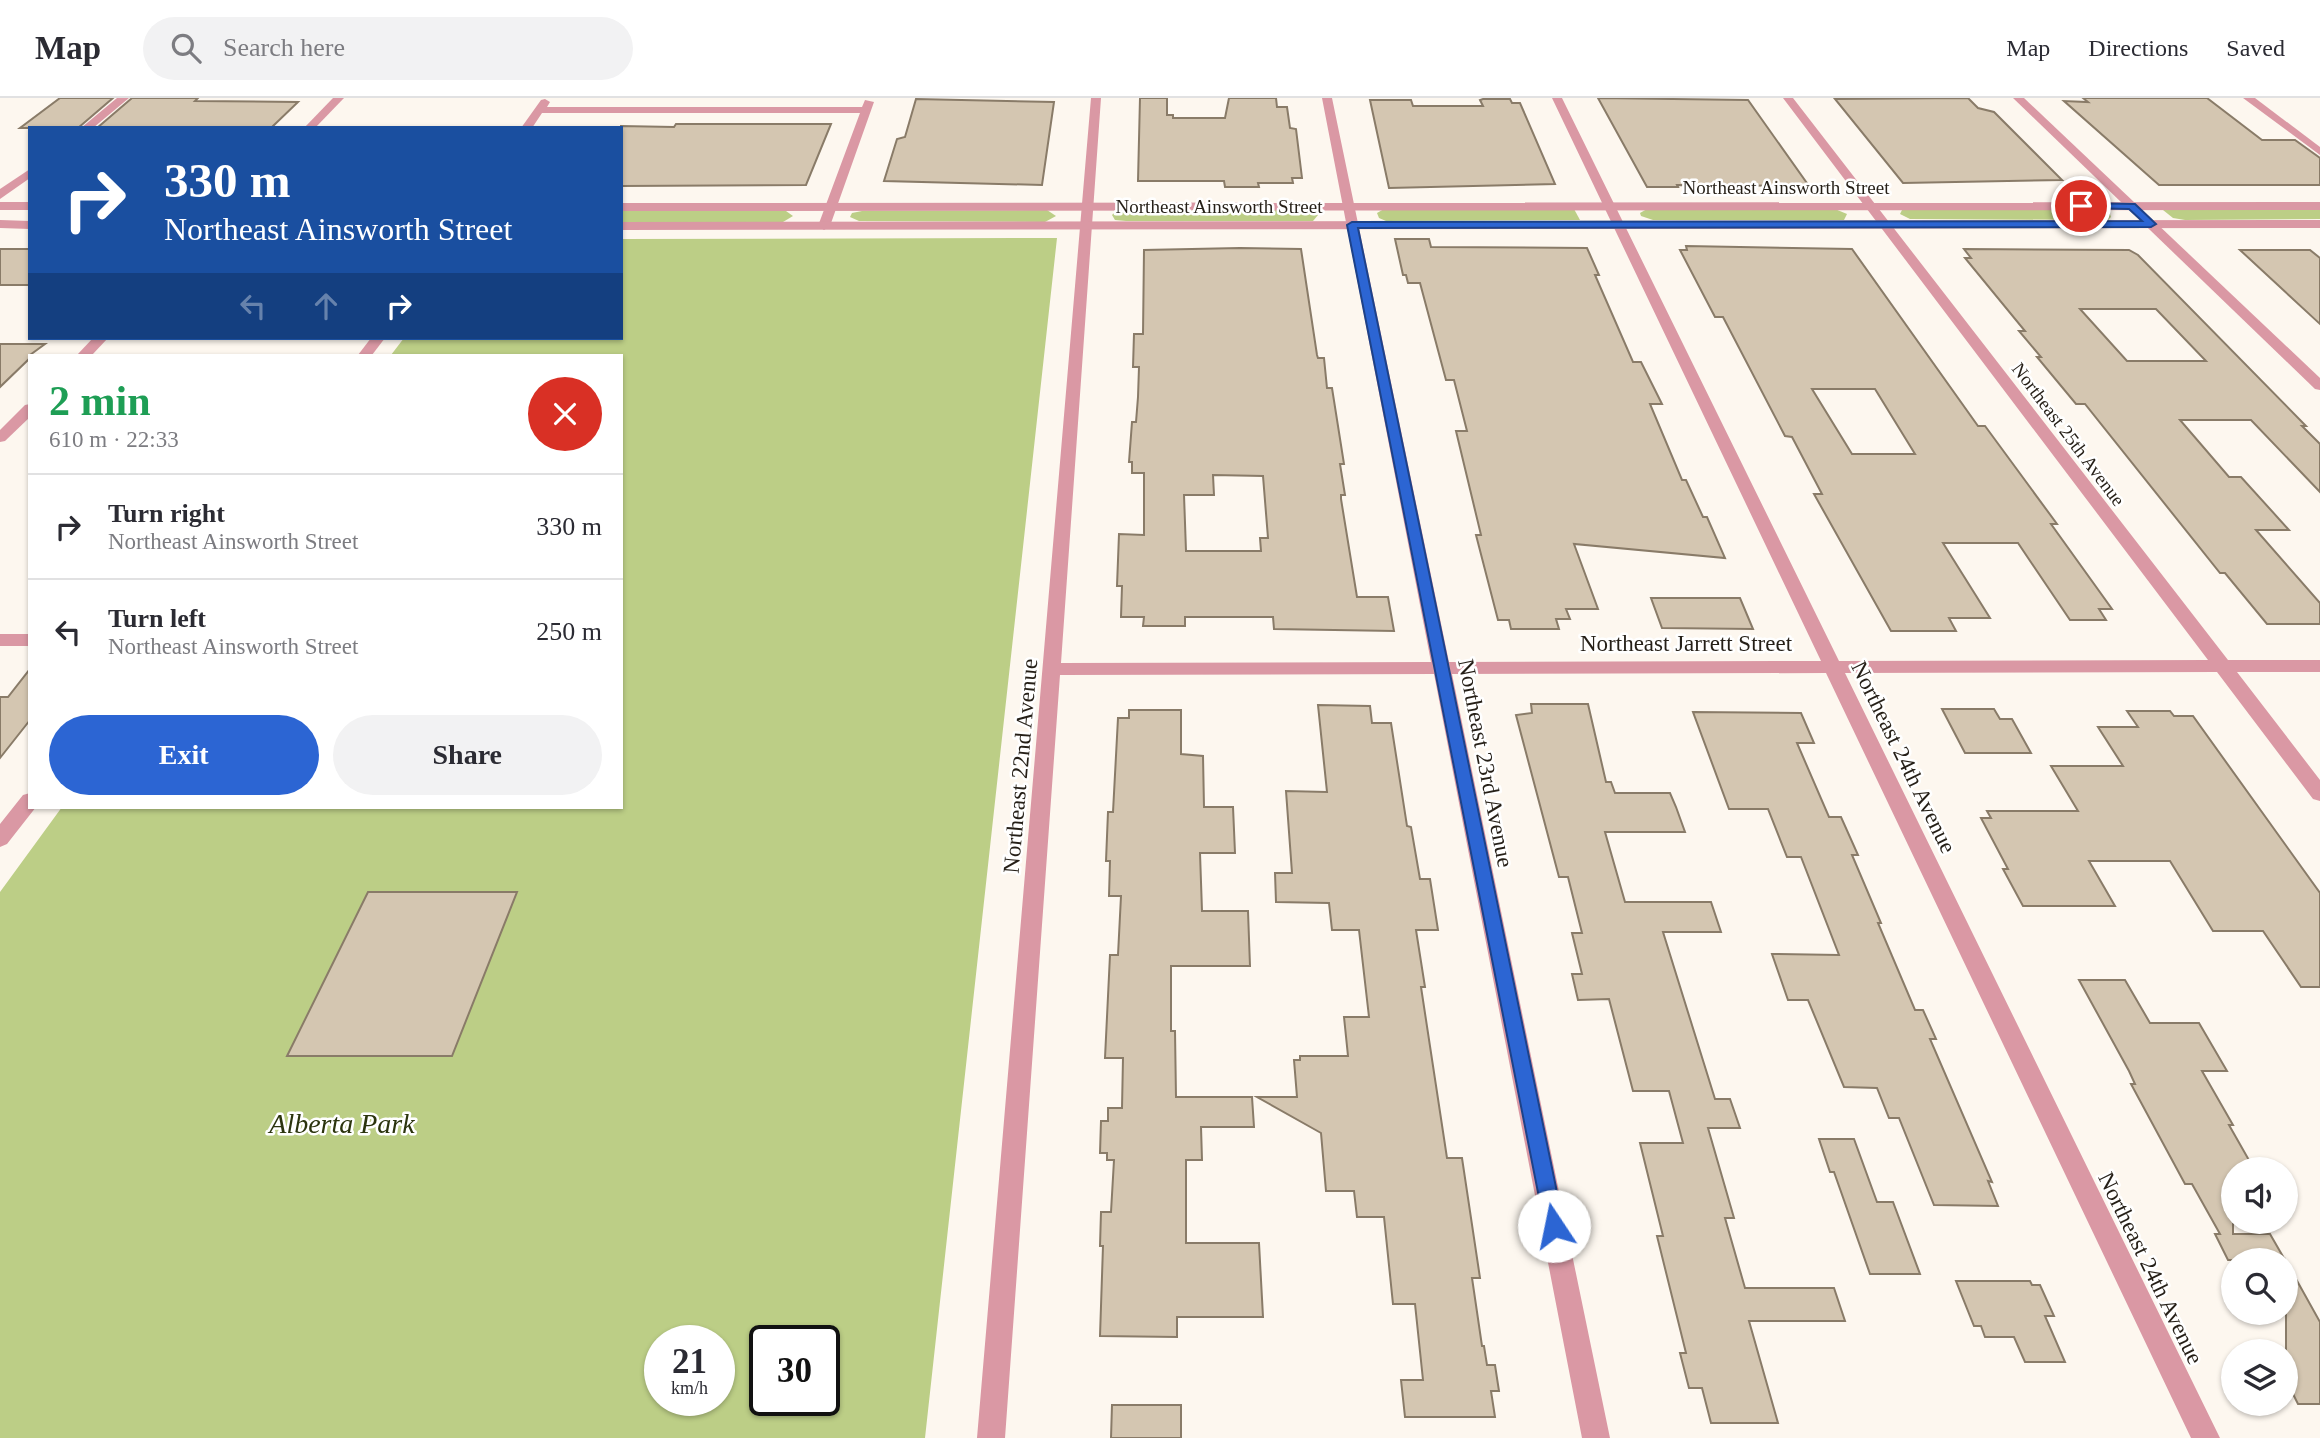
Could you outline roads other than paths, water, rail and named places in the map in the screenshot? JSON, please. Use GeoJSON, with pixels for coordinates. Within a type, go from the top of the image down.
{"type":"FeatureCollection","features":[{"type":"Feature","properties":{"kind":"street"},"geometry":{"type":"LineString","coordinates":[[89,126],[124,98]]}},
{"type":"Feature","properties":{"kind":"street"},"geometry":{"type":"LineString","coordinates":[[311,126],[339,98]]}},
{"type":"Feature","properties":{"kind":"street"},"geometry":{"type":"LineString","coordinates":[[527,126],[548,98]]}},
{"type":"Feature","properties":{"kind":"street"},"geometry":{"type":"LineString","coordinates":[[824,226],[870,98]]}},
{"type":"Feature","properties":{"kind":"street","name":"Northeast 22nd Avenue"},"geometry":{"type":"LineString","coordinates":[[991,1438],[1096,98]]}},
{"type":"Feature","properties":{"kind":"street","name":"Northeast 23rd Avenue"},"geometry":{"type":"LineString","coordinates":[[1327,98],[1596,1438]]}},
{"type":"Feature","properties":{"kind":"street","name":"Northeast 24th Avenue"},"geometry":{"type":"LineString","coordinates":[[1557,98],[2206,1438]]}},
{"type":"Feature","properties":{"kind":"street","name":"Northeast 25th Avenue"},"geometry":{"type":"LineString","coordinates":[[1788,98],[2320,794]]}},
{"type":"Feature","properties":{"kind":"street"},"geometry":{"type":"LineString","coordinates":[[2018,98],[2320,386]]}},
{"type":"Feature","properties":{"kind":"street"},"geometry":{"type":"LineString","coordinates":[[2248,98],[2320,152]]}},
{"type":"Feature","properties":{"kind":"street"},"geometry":{"type":"LineString","coordinates":[[538,110],[866,110]]}},
{"type":"Feature","properties":{"kind":"street"},"geometry":{"type":"LineString","coordinates":[[0,195],[28,174]]}},
{"type":"Feature","properties":{"kind":"street","name":"Northeast Ainsworth Street"},"geometry":{"type":"LineString","coordinates":[[623,226],[824,226],[1087,216],[1351,216],[1610,206],[2320,205]]}},
{"type":"Feature","properties":{"kind":"street"},"geometry":{"type":"LineString","coordinates":[[0,206],[28,206]]}},
{"type":"Feature","properties":{"kind":"street","name":"Northeast Ainsworth Street"},"geometry":{"type":"LineString","coordinates":[[623,207],[831,207],[1087,216],[1351,216],[1618,225],[2320,224]]}},
{"type":"Feature","properties":{"kind":"street"},"geometry":{"type":"LineString","coordinates":[[0,225],[28,225]]}},
{"type":"Feature","properties":{"kind":"street"},"geometry":{"type":"LineString","coordinates":[[84,354],[99,340]]}},
{"type":"Feature","properties":{"kind":"street"},"geometry":{"type":"LineString","coordinates":[[366,354],[376,340]]}},
{"type":"Feature","properties":{"kind":"street"},"geometry":{"type":"LineString","coordinates":[[0,438],[28,410]]}},
{"type":"Feature","properties":{"kind":"street"},"geometry":{"type":"LineString","coordinates":[[0,640],[28,640]]}},
{"type":"Feature","properties":{"kind":"street","name":"Northeast Jarrett Street"},"geometry":{"type":"LineString","coordinates":[[1052,669],[2320,666]]}},
{"type":"Feature","properties":{"kind":"street"},"geometry":{"type":"LineString","coordinates":[[0,839],[28,803]]}},
{"type":"Feature","properties":{"kind":"park label","name":"Alberta Park"},"geometry":{"type":"Point","coordinates":[342,1123]}}]}
